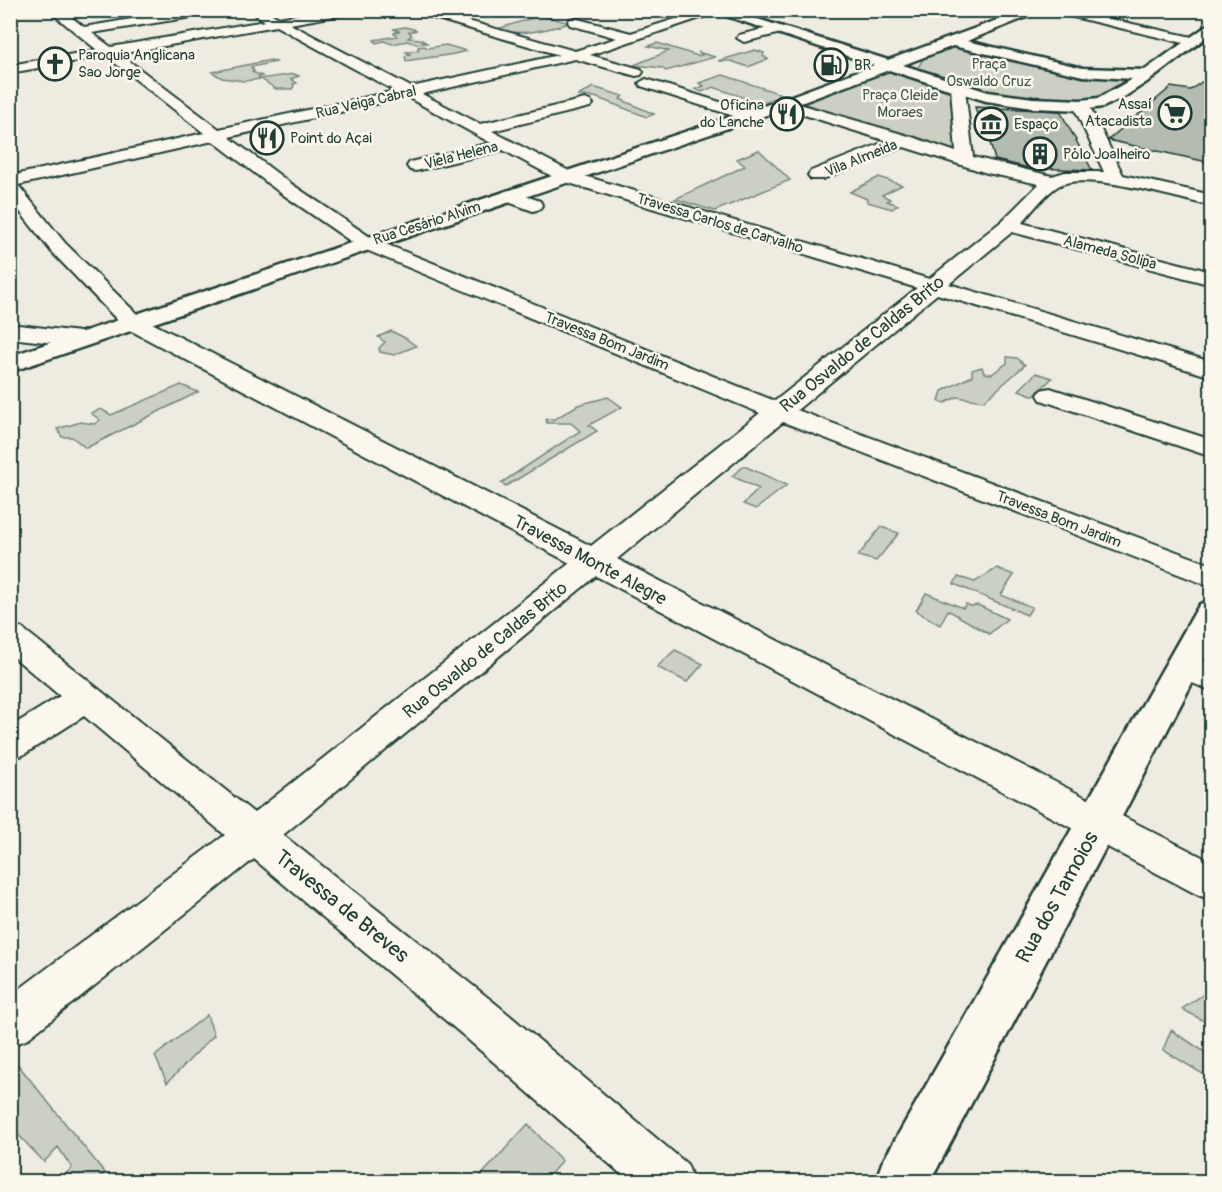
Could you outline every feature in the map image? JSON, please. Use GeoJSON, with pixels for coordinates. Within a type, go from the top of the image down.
{"type":"FeatureCollection","features":[{"type":"Feature","properties":{"kind":"street","name":"Travessa Bom Jardim"},"geometry":{"type":"LineString","coordinates":[[54,10],[284,187],[366,243],[780,412],[1212,577]]}},
{"type":"Feature","properties":{"kind":"street"},"geometry":{"type":"LineString","coordinates":[[80,31],[211,10]]}},
{"type":"Feature","properties":{"kind":"street","name":"Travessa Carlos de Carvalho"},"geometry":{"type":"LineString","coordinates":[[255,10],[565,176],[1212,370]]}},
{"type":"Feature","properties":{"kind":"street"},"geometry":{"type":"LineString","coordinates":[[10,69],[347,10]]}},
{"type":"Feature","properties":{"kind":"street"},"geometry":{"type":"LineString","coordinates":[[413,10],[576,55],[749,116]]}},
{"type":"Feature","properties":{"kind":"street"},"geometry":{"type":"LineString","coordinates":[[1050,10],[1192,40]]}},
{"type":"Feature","properties":{"kind":"street"},"geometry":{"type":"LineString","coordinates":[[716,11],[958,89],[1005,100],[1081,105],[1103,102],[1118,94],[1210,29]]}},
{"type":"Feature","properties":{"kind":"street","name":"Rua Veiga Cabral"},"geometry":{"type":"LineString","coordinates":[[10,183],[576,55],[716,11]]}},
{"type":"Feature","properties":{"kind":"street","name":"Rua Cesário Alvim"},"geometry":{"type":"LineString","coordinates":[[10,365],[80,339],[784,104],[1037,11]]}},
{"type":"Feature","properties":{"kind":"street"},"geometry":{"type":"LineString","coordinates":[[574,22],[634,38]]}},
{"type":"Feature","properties":{"kind":"street"},"geometry":{"type":"LineString","coordinates":[[744,38],[776,30]]}},
{"type":"Feature","properties":{"kind":"street"},"geometry":{"type":"LineString","coordinates":[[953,42],[1083,72],[1148,75]]}},
{"type":"Feature","properties":{"kind":"street"},"geometry":{"type":"LineString","coordinates":[[914,74],[916,62],[930,51]]}},
{"type":"Feature","properties":{"kind":"street"},"geometry":{"type":"LineString","coordinates":[[1179,51],[1201,55]]}},
{"type":"Feature","properties":{"kind":"street"},"geometry":{"type":"LineString","coordinates":[[1083,72],[1100,80],[1118,94]]}},
{"type":"Feature","properties":{"kind":"street","name":"Rua Cesário Alvim"},"geometry":{"type":"LineString","coordinates":[[844,82],[914,74]]}},
{"type":"Feature","properties":{"kind":"street"},"geometry":{"type":"LineString","coordinates":[[958,89],[965,159]]}},
{"type":"Feature","properties":{"kind":"street"},"geometry":{"type":"LineString","coordinates":[[479,129],[585,104]]}},
{"type":"Feature","properties":{"kind":"street"},"geometry":{"type":"LineString","coordinates":[[784,104],[906,140],[993,169],[1058,179],[1116,179],[1212,201]]}},
{"type":"Feature","properties":{"kind":"street"},"geometry":{"type":"LineString","coordinates":[[1081,105],[1116,179]]}},
{"type":"Feature","properties":{"kind":"street","name":"Vila Almeida"},"geometry":{"type":"LineString","coordinates":[[817,175],[906,140]]}},
{"type":"Feature","properties":{"kind":"street","name":"Viela Helena"},"geometry":{"type":"LineString","coordinates":[[416,166],[506,144]]}},
{"type":"Feature","properties":{"kind":"street","name":"Rua Osvaldo de Caldas Brito"},"geometry":{"type":"LineString","coordinates":[[10,1024],[255,835],[780,412],[1009,225],[1058,179]]}},
{"type":"Feature","properties":{"kind":"street","name":"Travessa Monte Alegre"},"geometry":{"type":"LineString","coordinates":[[10,183],[58,247],[132,322],[1212,882]]}},
{"type":"Feature","properties":{"kind":"street"},"geometry":{"type":"LineString","coordinates":[[509,196],[533,205]]}},
{"type":"Feature","properties":{"kind":"street","name":"Alameda Solipa"},"geometry":{"type":"LineString","coordinates":[[1009,225],[1212,279]]}},
{"type":"Feature","properties":{"kind":"street"},"geometry":{"type":"LineString","coordinates":[[10,331],[80,339]]}},
{"type":"Feature","properties":{"kind":"street"},"geometry":{"type":"LineString","coordinates":[[1050,395],[1212,449]]}},
{"type":"Feature","properties":{"kind":"street","name":"Rua dos Tamoios"},"geometry":{"type":"LineString","coordinates":[[901,1182],[1097,824],[1198,672],[1212,612]]}},
{"type":"Feature","properties":{"kind":"street","name":"Travessa de Breves"},"geometry":{"type":"LineString","coordinates":[[10,636],[480,1020],[669,1182]]}},
{"type":"Feature","properties":{"kind":"street"},"geometry":{"type":"LineString","coordinates":[[10,745],[85,698]]}},
{"type":"Feature","properties":{"kind":"green space"},"geometry":{"type":"Polygon","coordinates":[[[555,11],[563,11],[547,17],[570,23],[524,32],[497,29],[555,11]]]}},
{"type":"Feature","properties":{"kind":"green space"},"geometry":{"type":"Polygon","coordinates":[[[405,27],[417,30],[409,32],[412,35],[408,38],[420,39],[427,43],[417,44],[407,41],[392,44],[384,41],[376,43],[374,40],[397,36],[394,33],[399,31],[393,29],[405,27]]]}},
{"type":"Feature","properties":{"kind":"green space"},"geometry":{"type":"Polygon","coordinates":[[[657,43],[698,56],[702,55],[698,52],[715,57],[666,71],[662,68],[634,65],[669,51],[648,46],[657,43]]]}},
{"type":"Feature","properties":{"kind":"green space","name":"Praça Oswaldo Cruz"},"geometry":{"type":"Polygon","coordinates":[[[958,44],[1083,73],[1140,76],[1111,93],[1089,102],[1008,98],[919,74],[917,69],[924,57],[958,44]]]}},
{"type":"Feature","properties":{"kind":"green space"},"geometry":{"type":"Polygon","coordinates":[[[446,45],[466,51],[406,61],[405,56],[410,54],[406,52],[418,50],[418,47],[446,45]]]}},
{"type":"Feature","properties":{"kind":"green space"},"geometry":{"type":"Polygon","coordinates":[[[755,50],[764,53],[763,56],[768,59],[748,67],[731,61],[718,61],[755,50]]]}},
{"type":"Feature","properties":{"kind":"green space"},"geometry":{"type":"Polygon","coordinates":[[[271,60],[276,62],[251,67],[254,71],[252,72],[262,76],[258,77],[260,79],[294,74],[299,76],[291,79],[297,83],[293,84],[292,89],[276,89],[261,79],[244,81],[222,78],[212,72],[271,60]]]}},
{"type":"Feature","properties":{"kind":"green space","name":"Praça Cleide Moraes"},"geometry":{"type":"Polygon","coordinates":[[[887,66],[958,89],[965,159],[784,104],[887,66]]]}},
{"type":"Feature","properties":{"kind":"green space"},"geometry":{"type":"Polygon","coordinates":[[[723,75],[784,95],[760,103],[713,87],[702,92],[695,89],[704,86],[699,83],[723,75]]]}},
{"type":"Feature","properties":{"kind":"green space"},"geometry":{"type":"Polygon","coordinates":[[[593,87],[623,96],[620,99],[654,114],[647,117],[595,97],[578,96],[593,87]]]}},
{"type":"Feature","properties":{"kind":"green space"},"geometry":{"type":"Polygon","coordinates":[[[759,150],[790,180],[715,211],[675,199],[745,166],[737,159],[759,150]]]}},
{"type":"Feature","properties":{"kind":"green space"},"geometry":{"type":"Polygon","coordinates":[[[879,177],[902,185],[882,195],[890,199],[887,201],[898,205],[892,209],[867,202],[867,199],[850,192],[879,177]]]}},
{"type":"Feature","properties":{"kind":"green space"},"geometry":{"type":"Polygon","coordinates":[[[391,331],[416,346],[394,355],[380,352],[379,348],[385,342],[378,337],[391,331]]]}},
{"type":"Feature","properties":{"kind":"green space"},"geometry":{"type":"Polygon","coordinates":[[[1007,357],[1017,358],[1025,365],[984,401],[957,397],[945,403],[939,401],[942,391],[972,376],[972,370],[982,367],[984,373],[992,374],[1007,363],[1007,357]]]}},
{"type":"Feature","properties":{"kind":"green space"},"geometry":{"type":"Polygon","coordinates":[[[1036,373],[1052,378],[1034,396],[1019,390],[1036,373]]]}},
{"type":"Feature","properties":{"kind":"green space"},"geometry":{"type":"Polygon","coordinates":[[[181,385],[198,392],[86,448],[72,437],[62,437],[57,429],[81,422],[94,424],[100,420],[91,413],[101,409],[111,415],[181,385]]]}},
{"type":"Feature","properties":{"kind":"green space"},"geometry":{"type":"Polygon","coordinates":[[[608,397],[622,407],[589,425],[597,431],[506,486],[501,483],[580,431],[571,423],[547,423],[546,419],[555,419],[578,405],[608,397]]]}},
{"type":"Feature","properties":{"kind":"green space"},"geometry":{"type":"Polygon","coordinates":[[[744,466],[787,485],[756,509],[743,504],[759,489],[732,476],[744,466]]]}},
{"type":"Feature","properties":{"kind":"green space"},"geometry":{"type":"Polygon","coordinates":[[[881,527],[899,533],[876,561],[858,556],[881,527]]]}},
{"type":"Feature","properties":{"kind":"green space"},"geometry":{"type":"Polygon","coordinates":[[[997,568],[1014,575],[1001,595],[1032,607],[1027,615],[954,584],[958,577],[975,582],[997,568]]]}},
{"type":"Feature","properties":{"kind":"green space"},"geometry":{"type":"Polygon","coordinates":[[[926,593],[963,608],[966,604],[978,605],[1007,619],[989,634],[948,610],[940,625],[916,611],[926,593]]]}},
{"type":"Feature","properties":{"kind":"green space"},"geometry":{"type":"Polygon","coordinates":[[[675,650],[703,664],[687,682],[657,667],[675,650]]]}},
{"type":"Feature","properties":{"kind":"green space"},"geometry":{"type":"Polygon","coordinates":[[[1204,994],[1211,998],[1211,1025],[1182,1009],[1204,994]]]}},
{"type":"Feature","properties":{"kind":"green space"},"geometry":{"type":"Polygon","coordinates":[[[207,1015],[214,1035],[167,1083],[155,1056],[207,1015]]]}},
{"type":"Feature","properties":{"kind":"green space"},"geometry":{"type":"Polygon","coordinates":[[[1171,1030],[1211,1056],[1211,1079],[1163,1050],[1171,1030]]]}},
{"type":"Feature","properties":{"kind":"green space"},"geometry":{"type":"Polygon","coordinates":[[[11,1056],[105,1173],[95,1181],[58,1181],[72,1168],[58,1147],[44,1162],[11,1127],[11,1056]]]}},
{"type":"Feature","properties":{"kind":"green space"},"geometry":{"type":"Polygon","coordinates":[[[528,1124],[562,1161],[544,1181],[476,1181],[528,1124]]]}},
{"type":"Feature","properties":{"kind":"building","name":"Assaí Atacadista"},"geometry":{"type":"Polygon","coordinates":[[[1212,75],[1212,163],[1108,140],[1171,87],[1190,90],[1212,75]]]}},
{"type":"Feature","properties":{"kind":"building"},"geometry":{"type":"Polygon","coordinates":[[[975,107],[1060,111],[1092,170],[1029,168],[995,160],[987,132],[982,132],[975,107]]]}},
{"type":"Feature","properties":{"kind":"place","name":"Paroquia Anglicana Sao Jorge"},"geometry":{"type":"Point","coordinates":[55,64]}},
{"type":"Feature","properties":{"kind":"place","name":"BR"},"geometry":{"type":"Point","coordinates":[831,65]}},
{"type":"Feature","properties":{"kind":"place","name":"Assaí Atacadista"},"geometry":{"type":"Point","coordinates":[1175,113]}},
{"type":"Feature","properties":{"kind":"place","name":"Oficina do Lanche"},"geometry":{"type":"Point","coordinates":[787,114]}},
{"type":"Feature","properties":{"kind":"place","name":"Espaço"},"geometry":{"type":"Point","coordinates":[991,124]}},
{"type":"Feature","properties":{"kind":"place","name":"Point do Açai"},"geometry":{"type":"Point","coordinates":[267,138]}},
{"type":"Feature","properties":{"kind":"place","name":"Pólo Joalheiro"},"geometry":{"type":"Point","coordinates":[1040,154]}}]}
